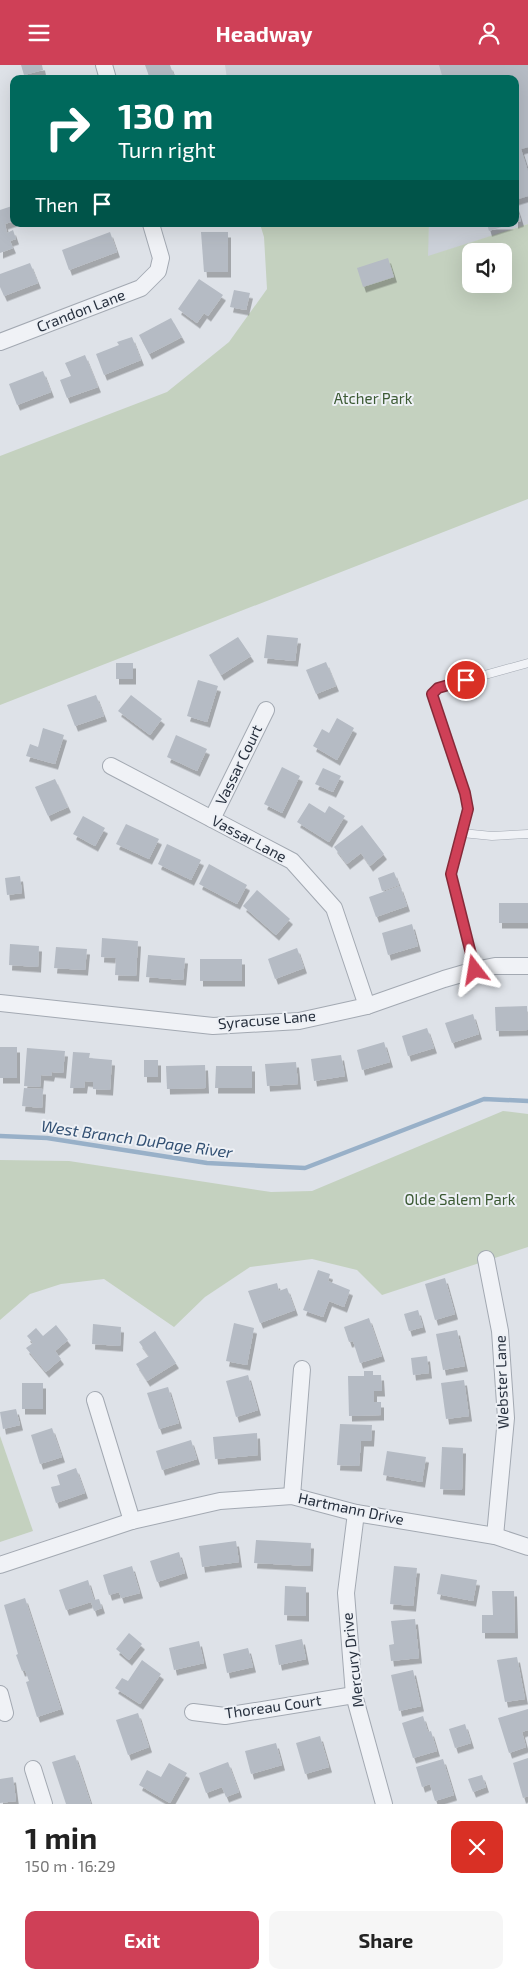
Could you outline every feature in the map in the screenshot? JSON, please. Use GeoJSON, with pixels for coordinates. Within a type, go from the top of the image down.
{"type":"FeatureCollection","features":[{"type":"Feature","properties":{"kind":"street","name":"Crandon Lane"},"geometry":{"type":"LineString","coordinates":[[0,342],[140,288],[158,271],[161,258],[152,227]]}},
{"type":"Feature","properties":{"kind":"street","name":"Vassar Court"},"geometry":{"type":"LineString","coordinates":[[212,819],[266,710]]}},
{"type":"Feature","properties":{"kind":"street","name":"Vassar Lane"},"geometry":{"type":"LineString","coordinates":[[111,766],[292,861],[334,908],[368,1007]]}},
{"type":"Feature","properties":{"kind":"street","name":"Syracuse Lane"},"geometry":{"type":"LineString","coordinates":[[0,1003],[213,1025],[299,1021],[368,1007],[444,979],[475,970],[495,966],[528,966]]}},
{"type":"Feature","properties":{"kind":"street","name":"Webster Lane"},"geometry":{"type":"LineString","coordinates":[[486,1259],[500,1331],[506,1418],[495,1536]]}},
{"type":"Feature","properties":{"kind":"street"},"geometry":{"type":"LineString","coordinates":[[292,1495],[302,1369]]}},
{"type":"Feature","properties":{"kind":"street"},"geometry":{"type":"LineString","coordinates":[[95,1400],[132,1521]]}},
{"type":"Feature","properties":{"kind":"street","name":"Hartmann Drive"},"geometry":{"type":"LineString","coordinates":[[0,1565],[132,1521],[220,1501],[292,1495],[356,1513],[495,1536],[528,1547]]}},
{"type":"Feature","properties":{"kind":"street","name":"Mercury Drive"},"geometry":{"type":"LineString","coordinates":[[356,1513],[346,1593],[354,1695],[384,1804]]}},
{"type":"Feature","properties":{"kind":"street"},"geometry":{"type":"LineString","coordinates":[[0,1694],[5,1713]]}},
{"type":"Feature","properties":{"kind":"street","name":"Thoreau Court"},"geometry":{"type":"LineString","coordinates":[[193,1712],[225,1716],[354,1695]]}},
{"type":"Feature","properties":{"kind":"street"},"geometry":{"type":"LineString","coordinates":[[33,1769],[44,1804]]}},
{"type":"Feature","properties":{"kind":"lane"},"geometry":{"type":"LineString","coordinates":[[475,970],[451,874],[468,809],[465,793],[432,694],[438,688],[528,663]]}},
{"type":"Feature","properties":{"kind":"lane"},"geometry":{"type":"LineString","coordinates":[[462,833],[492,836],[528,834]]}},
{"type":"Feature","properties":{"kind":"shaded area"},"geometry":{"type":"Polygon","coordinates":[[[225,65],[528,65],[528,224],[519,227],[519,75],[226,75],[225,65]]]}},
{"type":"Feature","properties":{"kind":"shaded area"},"geometry":{"type":"Polygon","coordinates":[[[429,227],[519,227],[470,243],[462,243],[462,246],[427,257],[429,227]]]}},
{"type":"Feature","properties":{"kind":"green space","name":"Atcher Park"},"geometry":{"type":"Polygon","coordinates":[[[528,224],[528,499],[0,705],[0,456],[167,392],[229,342],[267,289],[264,237],[261,227],[429,227],[428,256],[462,245],[462,293],[512,293],[512,243],[469,243],[528,224]]]}},
{"type":"Feature","properties":{"kind":"green space","name":"Olde Salem Park"},"geometry":{"type":"Polygon","coordinates":[[[503,1111],[528,1114],[528,1247],[382,1295],[357,1270],[312,1259],[250,1267],[205,1297],[174,1327],[104,1279],[61,1284],[30,1294],[0,1320],[0,1160],[69,1161],[271,1192],[312,1191],[503,1111]]]}},
{"type":"Feature","properties":{"kind":"green space"},"geometry":{"type":"Polygon","coordinates":[[[0,1436],[33,1531],[0,1542],[0,1436]]]}},
{"type":"Feature","properties":{"kind":"building"},"geometry":{"type":"Polygon","coordinates":[[[21,65],[42,65],[43,70],[24,75],[21,65]]]}},
{"type":"Feature","properties":{"kind":"building"},"geometry":{"type":"Polygon","coordinates":[[[145,65],[170,65],[174,75],[149,75],[145,65]]]}},
{"type":"Feature","properties":{"kind":"building"},"geometry":{"type":"Polygon","coordinates":[[[439,65],[528,65],[528,147],[521,149],[528,171],[528,196],[519,199],[519,75],[442,75],[439,65]]]}},
{"type":"Feature","properties":{"kind":"building"},"geometry":{"type":"Polygon","coordinates":[[[10,207],[10,222],[5,224],[7,233],[13,230],[16,239],[10,241],[13,248],[0,253],[0,210],[10,207]]]}},
{"type":"Feature","properties":{"kind":"building"},"geometry":{"type":"Polygon","coordinates":[[[488,227],[502,227],[489,231],[488,227]]]}},
{"type":"Feature","properties":{"kind":"building"},"geometry":{"type":"Polygon","coordinates":[[[110,232],[117,252],[69,270],[62,250],[110,232]]]}},
{"type":"Feature","properties":{"kind":"building"},"geometry":{"type":"Polygon","coordinates":[[[201,232],[228,232],[228,272],[204,272],[201,232]]]}},
{"type":"Feature","properties":{"kind":"building"},"geometry":{"type":"Polygon","coordinates":[[[388,258],[394,277],[363,287],[357,268],[388,258]]]}},
{"type":"Feature","properties":{"kind":"building"},"geometry":{"type":"Polygon","coordinates":[[[30,263],[38,283],[4,296],[0,287],[0,274],[30,263]]]}},
{"type":"Feature","properties":{"kind":"building"},"geometry":{"type":"Polygon","coordinates":[[[199,279],[223,295],[208,316],[204,313],[197,323],[178,309],[199,279]]]}},
{"type":"Feature","properties":{"kind":"building"},"geometry":{"type":"Polygon","coordinates":[[[234,290],[250,293],[246,310],[230,307],[234,290]]]}},
{"type":"Feature","properties":{"kind":"building"},"geometry":{"type":"Polygon","coordinates":[[[171,318],[182,337],[149,354],[139,335],[171,318]]]}},
{"type":"Feature","properties":{"kind":"building"},"geometry":{"type":"Polygon","coordinates":[[[132,337],[141,360],[104,375],[96,354],[119,345],[117,342],[132,337]]]}},
{"type":"Feature","properties":{"kind":"building"},"geometry":{"type":"Polygon","coordinates":[[[85,355],[98,387],[67,398],[60,380],[71,376],[65,363],[85,355]]]}},
{"type":"Feature","properties":{"kind":"building"},"geometry":{"type":"Polygon","coordinates":[[[43,371],[51,392],[17,405],[9,384],[43,371]]]}},
{"type":"Feature","properties":{"kind":"building"},"geometry":{"type":"Polygon","coordinates":[[[267,635],[298,638],[295,661],[264,658],[267,635]]]}},
{"type":"Feature","properties":{"kind":"building"},"geometry":{"type":"Polygon","coordinates":[[[238,637],[251,656],[221,675],[209,655],[238,637]]]}},
{"type":"Feature","properties":{"kind":"building"},"geometry":{"type":"Polygon","coordinates":[[[326,662],[336,686],[316,694],[306,670],[326,662]]]}},
{"type":"Feature","properties":{"kind":"building"},"geometry":{"type":"Polygon","coordinates":[[[116,663],[133,663],[133,679],[116,679],[116,663]]]}},
{"type":"Feature","properties":{"kind":"building"},"geometry":{"type":"Polygon","coordinates":[[[198,680],[218,686],[207,722],[187,716],[198,680]]]}},
{"type":"Feature","properties":{"kind":"building"},"geometry":{"type":"Polygon","coordinates":[[[96,695],[104,716],[75,726],[67,705],[96,695]]]}},
{"type":"Feature","properties":{"kind":"building"},"geometry":{"type":"Polygon","coordinates":[[[131,695],[162,719],[150,735],[118,711],[131,695]]]}},
{"type":"Feature","properties":{"kind":"building"},"geometry":{"type":"Polygon","coordinates":[[[337,718],[354,728],[337,760],[313,746],[322,729],[329,733],[337,718]]]}},
{"type":"Feature","properties":{"kind":"building"},"geometry":{"type":"Polygon","coordinates":[[[43,728],[64,735],[55,764],[26,756],[30,744],[38,747],[43,728]]]}},
{"type":"Feature","properties":{"kind":"building"},"geometry":{"type":"Polygon","coordinates":[[[176,735],[207,749],[197,771],[167,757],[176,735]]]}},
{"type":"Feature","properties":{"kind":"building"},"geometry":{"type":"Polygon","coordinates":[[[282,767],[300,776],[282,813],[264,804],[282,767]]]}},
{"type":"Feature","properties":{"kind":"building"},"geometry":{"type":"Polygon","coordinates":[[[323,768],[341,776],[333,792],[315,784],[323,768]]]}},
{"type":"Feature","properties":{"kind":"building"},"geometry":{"type":"Polygon","coordinates":[[[55,779],[68,807],[48,816],[35,787],[55,779]]]}},
{"type":"Feature","properties":{"kind":"building"},"geometry":{"type":"Polygon","coordinates":[[[309,803],[325,813],[329,806],[345,816],[329,842],[297,822],[309,803]]]}},
{"type":"Feature","properties":{"kind":"building"},"geometry":{"type":"Polygon","coordinates":[[[83,816],[105,828],[95,846],[73,834],[83,816]]]}},
{"type":"Feature","properties":{"kind":"building"},"geometry":{"type":"Polygon","coordinates":[[[126,824],[159,839],[149,859],[116,844],[126,824]]]}},
{"type":"Feature","properties":{"kind":"building"},"geometry":{"type":"Polygon","coordinates":[[[362,825],[384,854],[370,866],[361,853],[347,864],[334,847],[362,825]]]}},
{"type":"Feature","properties":{"kind":"building"},"geometry":{"type":"Polygon","coordinates":[[[167,844],[201,860],[191,880],[158,864],[167,844]]]}},
{"type":"Feature","properties":{"kind":"building"},"geometry":{"type":"Polygon","coordinates":[[[209,864],[247,885],[237,904],[199,884],[209,864]]]}},
{"type":"Feature","properties":{"kind":"building"},"geometry":{"type":"Polygon","coordinates":[[[394,872],[399,885],[382,891],[378,878],[394,872]]]}},
{"type":"Feature","properties":{"kind":"building"},"geometry":{"type":"Polygon","coordinates":[[[20,876],[22,893],[7,895],[5,878],[20,876]]]}},
{"type":"Feature","properties":{"kind":"building"},"geometry":{"type":"Polygon","coordinates":[[[400,886],[407,906],[376,917],[369,897],[400,886]]]}},
{"type":"Feature","properties":{"kind":"building"},"geometry":{"type":"Polygon","coordinates":[[[257,890],[290,919],[276,935],[243,906],[257,890]]]}},
{"type":"Feature","properties":{"kind":"building"},"geometry":{"type":"Polygon","coordinates":[[[499,903],[528,903],[528,923],[499,923],[499,903]]]}},
{"type":"Feature","properties":{"kind":"building"},"geometry":{"type":"Polygon","coordinates":[[[412,924],[418,946],[388,955],[382,933],[412,924]]]}},
{"type":"Feature","properties":{"kind":"building"},"geometry":{"type":"Polygon","coordinates":[[[102,938],[138,941],[136,976],[115,975],[116,958],[101,957],[102,938]]]}},
{"type":"Feature","properties":{"kind":"building"},"geometry":{"type":"Polygon","coordinates":[[[10,944],[39,946],[38,967],[9,965],[10,944]]]}},
{"type":"Feature","properties":{"kind":"building"},"geometry":{"type":"Polygon","coordinates":[[[56,947],[87,949],[85,970],[54,968],[56,947]]]}},
{"type":"Feature","properties":{"kind":"building"},"geometry":{"type":"Polygon","coordinates":[[[297,948],[304,968],[275,979],[268,959],[297,948]]]}},
{"type":"Feature","properties":{"kind":"building"},"geometry":{"type":"Polygon","coordinates":[[[148,955],[185,958],[183,980],[146,977],[148,955]]]}},
{"type":"Feature","properties":{"kind":"building"},"geometry":{"type":"Polygon","coordinates":[[[200,959],[242,959],[242,981],[200,981],[200,959]]]}},
{"type":"Feature","properties":{"kind":"building"},"geometry":{"type":"Polygon","coordinates":[[[527,1006],[528,1030],[496,1031],[495,1007],[527,1006]]]}},
{"type":"Feature","properties":{"kind":"building"},"geometry":{"type":"Polygon","coordinates":[[[473,1014],[479,1034],[452,1043],[445,1023],[473,1014]]]}},
{"type":"Feature","properties":{"kind":"building"},"geometry":{"type":"Polygon","coordinates":[[[427,1028],[434,1048],[408,1056],[402,1036],[427,1028]]]}},
{"type":"Feature","properties":{"kind":"building"},"geometry":{"type":"Polygon","coordinates":[[[384,1042],[390,1062],[362,1070],[357,1050],[384,1042]]]}},
{"type":"Feature","properties":{"kind":"building"},"geometry":{"type":"Polygon","coordinates":[[[0,1047],[17,1047],[17,1078],[0,1078],[0,1047]]]}},
{"type":"Feature","properties":{"kind":"building"},"geometry":{"type":"Polygon","coordinates":[[[27,1048],[65,1051],[63,1073],[52,1072],[51,1076],[41,1075],[40,1087],[24,1086],[27,1048]]]}},
{"type":"Feature","properties":{"kind":"building"},"geometry":{"type":"Polygon","coordinates":[[[73,1052],[90,1053],[89,1058],[112,1060],[110,1090],[93,1089],[93,1082],[85,1081],[84,1088],[70,1088],[73,1052]]]}},
{"type":"Feature","properties":{"kind":"building"},"geometry":{"type":"Polygon","coordinates":[[[341,1055],[345,1076],[314,1081],[311,1059],[341,1055]]]}},
{"type":"Feature","properties":{"kind":"building"},"geometry":{"type":"Polygon","coordinates":[[[144,1060],[158,1060],[158,1077],[144,1077],[144,1060]]]}},
{"type":"Feature","properties":{"kind":"building"},"geometry":{"type":"Polygon","coordinates":[[[296,1062],[298,1084],[267,1086],[265,1064],[296,1062]]]}},
{"type":"Feature","properties":{"kind":"building"},"geometry":{"type":"Polygon","coordinates":[[[205,1065],[206,1088],[167,1089],[166,1066],[205,1065]]]}},
{"type":"Feature","properties":{"kind":"building"},"geometry":{"type":"Polygon","coordinates":[[[216,1066],[252,1066],[252,1088],[215,1088],[216,1066]]]}},
{"type":"Feature","properties":{"kind":"building"},"geometry":{"type":"Polygon","coordinates":[[[24,1088],[43,1089],[42,1108],[22,1106],[24,1088]]]}},
{"type":"Feature","properties":{"kind":"building"},"geometry":{"type":"Polygon","coordinates":[[[318,1270],[330,1274],[328,1281],[350,1290],[344,1307],[329,1301],[323,1317],[303,1310],[318,1270]]]}},
{"type":"Feature","properties":{"kind":"building"},"geometry":{"type":"Polygon","coordinates":[[[445,1278],[455,1314],[435,1320],[425,1284],[445,1278]]]}},
{"type":"Feature","properties":{"kind":"building"},"geometry":{"type":"Polygon","coordinates":[[[277,1283],[279,1291],[287,1288],[295,1310],[260,1323],[248,1291],[277,1283]]]}},
{"type":"Feature","properties":{"kind":"building"},"geometry":{"type":"Polygon","coordinates":[[[418,1310],[423,1327],[409,1331],[404,1314],[418,1310]]]}},
{"type":"Feature","properties":{"kind":"building"},"geometry":{"type":"Polygon","coordinates":[[[369,1318],[382,1356],[360,1363],[353,1341],[349,1342],[344,1327],[369,1318]]]}},
{"type":"Feature","properties":{"kind":"building"},"geometry":{"type":"Polygon","coordinates":[[[234,1323],[254,1328],[247,1365],[226,1361],[234,1323]]]}},
{"type":"Feature","properties":{"kind":"building"},"geometry":{"type":"Polygon","coordinates":[[[93,1324],[121,1327],[120,1346],[92,1344],[93,1324]]]}},
{"type":"Feature","properties":{"kind":"building"},"geometry":{"type":"Polygon","coordinates":[[[56,1325],[68,1340],[55,1351],[61,1359],[46,1372],[26,1348],[33,1343],[27,1336],[36,1328],[43,1336],[56,1325]]]}},
{"type":"Feature","properties":{"kind":"building"},"geometry":{"type":"Polygon","coordinates":[[[457,1330],[465,1366],[443,1370],[436,1334],[457,1330]]]}},
{"type":"Feature","properties":{"kind":"building"},"geometry":{"type":"Polygon","coordinates":[[[155,1331],[176,1363],[147,1381],[136,1364],[149,1356],[139,1342],[155,1331]]]}},
{"type":"Feature","properties":{"kind":"building"},"geometry":{"type":"Polygon","coordinates":[[[427,1356],[429,1373],[413,1375],[411,1358],[427,1356]]]}},
{"type":"Feature","properties":{"kind":"building"},"geometry":{"type":"Polygon","coordinates":[[[364,1371],[373,1371],[373,1375],[381,1375],[382,1391],[374,1391],[374,1402],[381,1402],[381,1415],[349,1416],[348,1376],[364,1376],[364,1371]]]}},
{"type":"Feature","properties":{"kind":"building"},"geometry":{"type":"Polygon","coordinates":[[[248,1375],[258,1410],[236,1417],[226,1381],[248,1375]]]}},
{"type":"Feature","properties":{"kind":"building"},"geometry":{"type":"Polygon","coordinates":[[[464,1380],[469,1416],[446,1419],[441,1383],[464,1380]]]}},
{"type":"Feature","properties":{"kind":"building"},"geometry":{"type":"Polygon","coordinates":[[[22,1383],[43,1383],[43,1409],[22,1409],[22,1383]]]}},
{"type":"Feature","properties":{"kind":"building"},"geometry":{"type":"Polygon","coordinates":[[[168,1387],[179,1423],[159,1429],[147,1393],[168,1387]]]}},
{"type":"Feature","properties":{"kind":"building"},"geometry":{"type":"Polygon","coordinates":[[[16,1409],[20,1425],[3,1429],[0,1412],[16,1409]]]}},
{"type":"Feature","properties":{"kind":"building"},"geometry":{"type":"Polygon","coordinates":[[[340,1424],[372,1425],[371,1441],[361,1441],[359,1466],[337,1465],[340,1424]]]}},
{"type":"Feature","properties":{"kind":"building"},"geometry":{"type":"Polygon","coordinates":[[[52,1428],[62,1457],[40,1464],[31,1435],[52,1428]]]}},
{"type":"Feature","properties":{"kind":"building"},"geometry":{"type":"Polygon","coordinates":[[[257,1433],[258,1455],[215,1459],[213,1437],[257,1433]]]}},
{"type":"Feature","properties":{"kind":"building"},"geometry":{"type":"Polygon","coordinates":[[[191,1440],[197,1459],[162,1470],[156,1451],[191,1440]]]}},
{"type":"Feature","properties":{"kind":"building"},"geometry":{"type":"Polygon","coordinates":[[[442,1447],[463,1448],[462,1490],[440,1489],[442,1447]]]}},
{"type":"Feature","properties":{"kind":"building"},"geometry":{"type":"Polygon","coordinates":[[[387,1451],[426,1457],[422,1482],[383,1475],[387,1451]]]}},
{"type":"Feature","properties":{"kind":"building"},"geometry":{"type":"Polygon","coordinates":[[[76,1468],[85,1493],[56,1503],[51,1487],[60,1485],[57,1475],[76,1468]]]}},
{"type":"Feature","properties":{"kind":"building"},"geometry":{"type":"Polygon","coordinates":[[[256,1540],[311,1543],[310,1566],[254,1563],[256,1540]]]}},
{"type":"Feature","properties":{"kind":"building"},"geometry":{"type":"Polygon","coordinates":[[[236,1541],[239,1562],[202,1567],[199,1546],[236,1541]]]}},
{"type":"Feature","properties":{"kind":"building"},"geometry":{"type":"Polygon","coordinates":[[[179,1552],[185,1573],[157,1582],[150,1561],[179,1552]]]}},
{"type":"Feature","properties":{"kind":"building"},"geometry":{"type":"Polygon","coordinates":[[[132,1566],[140,1593],[121,1598],[119,1592],[109,1595],[103,1575],[132,1566]]]}},
{"type":"Feature","properties":{"kind":"building"},"geometry":{"type":"Polygon","coordinates":[[[394,1566],[417,1568],[413,1606],[390,1604],[394,1566]]]}},
{"type":"Feature","properties":{"kind":"building"},"geometry":{"type":"Polygon","coordinates":[[[441,1574],[477,1580],[473,1601],[437,1594],[441,1574]]]}},
{"type":"Feature","properties":{"kind":"building"},"geometry":{"type":"Polygon","coordinates":[[[88,1580],[94,1600],[99,1599],[102,1608],[94,1611],[91,1602],[66,1610],[59,1590],[88,1580]]]}},
{"type":"Feature","properties":{"kind":"building"},"geometry":{"type":"Polygon","coordinates":[[[285,1586],[306,1587],[306,1616],[284,1615],[285,1586]]]}},
{"type":"Feature","properties":{"kind":"building"},"geometry":{"type":"Polygon","coordinates":[[[492,1591],[514,1591],[515,1633],[482,1633],[482,1615],[493,1615],[492,1591]]]}},
{"type":"Feature","properties":{"kind":"building"},"geometry":{"type":"Polygon","coordinates":[[[25,1598],[61,1709],[37,1717],[26,1682],[29,1681],[25,1670],[22,1671],[16,1655],[18,1654],[4,1605],[25,1598]]]}},
{"type":"Feature","properties":{"kind":"building"},"geometry":{"type":"Polygon","coordinates":[[[415,1619],[419,1658],[391,1661],[389,1645],[394,1644],[391,1621],[415,1619]]]}},
{"type":"Feature","properties":{"kind":"building"},"geometry":{"type":"Polygon","coordinates":[[[129,1633],[142,1644],[129,1660],[116,1649],[129,1633]]]}},
{"type":"Feature","properties":{"kind":"building"},"geometry":{"type":"Polygon","coordinates":[[[302,1639],[306,1659],[279,1665],[275,1645],[302,1639]]]}},
{"type":"Feature","properties":{"kind":"building"},"geometry":{"type":"Polygon","coordinates":[[[199,1641],[204,1663],[174,1670],[169,1648],[199,1641]]]}},
{"type":"Feature","properties":{"kind":"building"},"geometry":{"type":"Polygon","coordinates":[[[248,1648],[253,1667],[227,1673],[223,1654],[248,1648]]]}},
{"type":"Feature","properties":{"kind":"building"},"geometry":{"type":"Polygon","coordinates":[[[517,1657],[525,1699],[505,1702],[497,1660],[517,1657]]]}},
{"type":"Feature","properties":{"kind":"building"},"geometry":{"type":"Polygon","coordinates":[[[142,1660],[161,1674],[140,1704],[115,1688],[122,1678],[128,1681],[142,1660]]]}},
{"type":"Feature","properties":{"kind":"building"},"geometry":{"type":"Polygon","coordinates":[[[413,1670],[421,1706],[399,1711],[391,1675],[413,1670]]]}},
{"type":"Feature","properties":{"kind":"building"},"geometry":{"type":"Polygon","coordinates":[[[528,1709],[528,1730],[522,1732],[526,1747],[509,1753],[498,1718],[528,1709]]]}},
{"type":"Feature","properties":{"kind":"building"},"geometry":{"type":"Polygon","coordinates":[[[138,1713],[149,1747],[128,1755],[116,1720],[138,1713]]]}},
{"type":"Feature","properties":{"kind":"building"},"geometry":{"type":"Polygon","coordinates":[[[423,1716],[428,1732],[431,1731],[437,1751],[413,1758],[402,1723],[423,1716]]]}},
{"type":"Feature","properties":{"kind":"building"},"geometry":{"type":"Polygon","coordinates":[[[465,1724],[471,1743],[455,1748],[449,1729],[465,1724]]]}},
{"type":"Feature","properties":{"kind":"building"},"geometry":{"type":"Polygon","coordinates":[[[320,1736],[329,1767],[305,1774],[296,1743],[320,1736]]]}},
{"type":"Feature","properties":{"kind":"building"},"geometry":{"type":"Polygon","coordinates":[[[276,1743],[282,1765],[251,1774],[245,1751],[276,1743]]]}},
{"type":"Feature","properties":{"kind":"building"},"geometry":{"type":"Polygon","coordinates":[[[75,1755],[91,1804],[66,1804],[52,1762],[75,1755]]]}},
{"type":"Feature","properties":{"kind":"building"},"geometry":{"type":"Polygon","coordinates":[[[528,1758],[528,1796],[523,1798],[513,1763],[528,1758]]]}},
{"type":"Feature","properties":{"kind":"building"},"geometry":{"type":"Polygon","coordinates":[[[443,1759],[454,1795],[435,1801],[430,1784],[422,1787],[416,1767],[443,1759]]]}},
{"type":"Feature","properties":{"kind":"building"},"geometry":{"type":"Polygon","coordinates":[[[228,1762],[239,1792],[226,1797],[222,1787],[206,1793],[199,1773],[228,1762]]]}},
{"type":"Feature","properties":{"kind":"building"},"geometry":{"type":"Polygon","coordinates":[[[169,1763],[187,1773],[170,1803],[139,1785],[147,1770],[161,1777],[169,1763]]]}},
{"type":"Feature","properties":{"kind":"building"},"geometry":{"type":"Polygon","coordinates":[[[482,1775],[486,1787],[473,1792],[468,1779],[482,1775]]]}},
{"type":"Feature","properties":{"kind":"building"},"geometry":{"type":"Polygon","coordinates":[[[13,1777],[16,1801],[0,1803],[0,1779],[13,1777]]]}},
{"type":"Feature","properties":{"kind":"waterway","name":"West Branch DuPage River"},"geometry":{"type":"LineString","coordinates":[[0,1136],[47,1138],[207,1163],[305,1168],[484,1099],[528,1101]]}},
{"type":"Feature","properties":{"kind":"route"},"geometry":{"type":"LineString","coordinates":[[466,680],[438,688],[432,694],[465,793],[468,809],[451,874],[475,970]]}}]}
